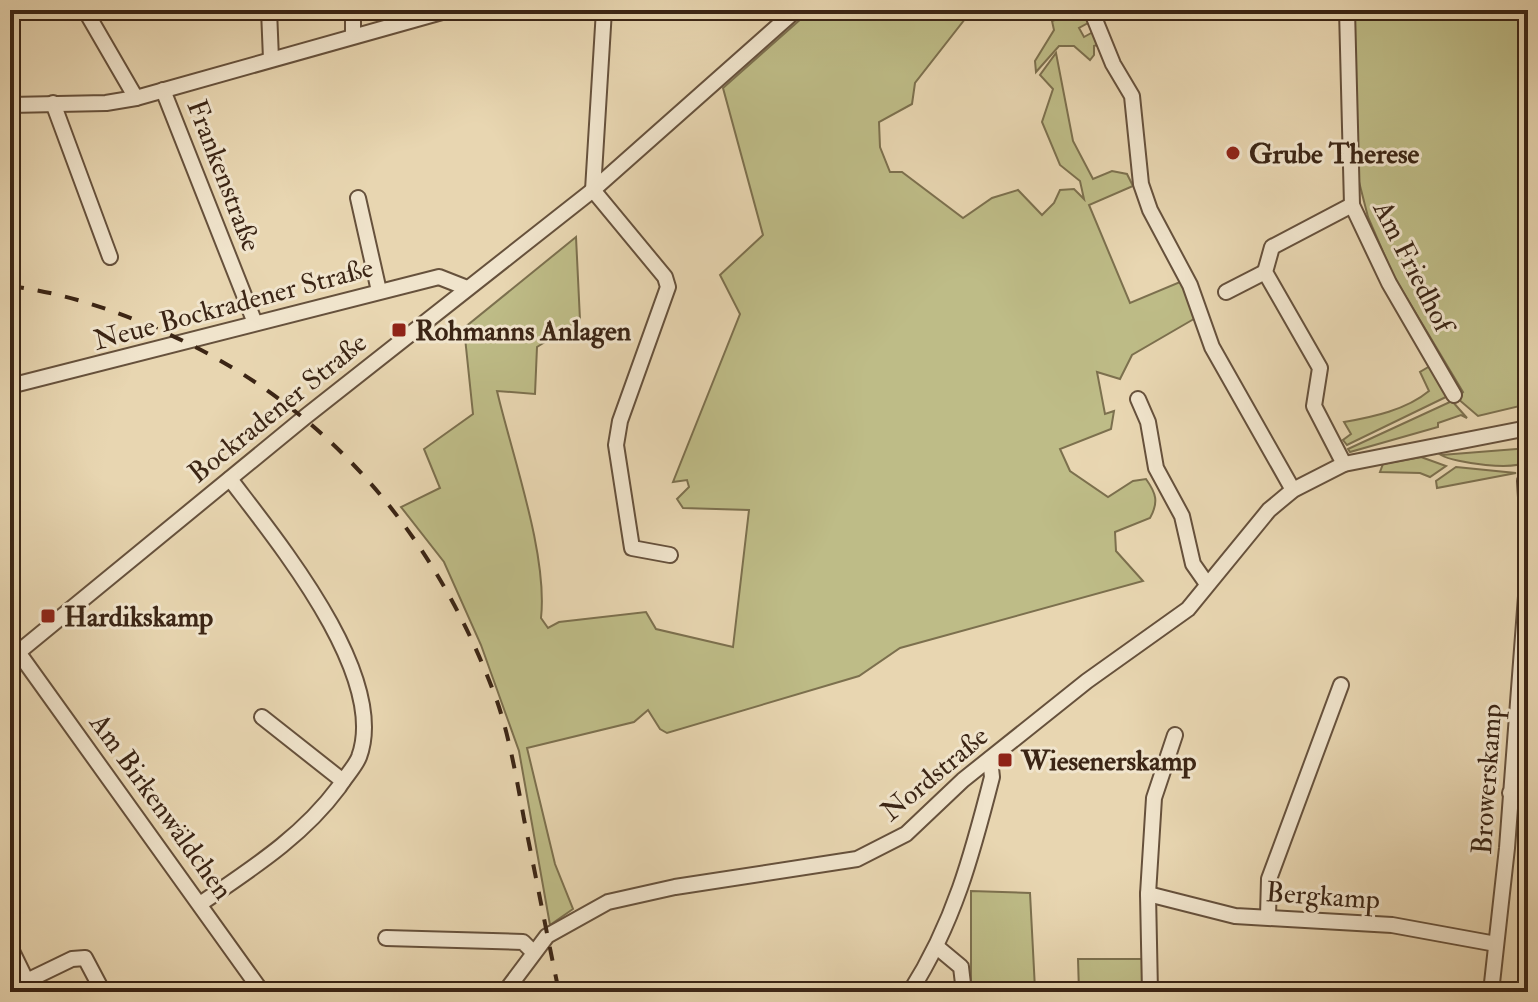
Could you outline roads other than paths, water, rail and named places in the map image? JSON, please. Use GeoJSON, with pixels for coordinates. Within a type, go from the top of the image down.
{"type":"FeatureCollection","features":[{"type":"Feature","properties":{"kind":"street"},"geometry":{"type":"LineString","coordinates":[[85,10],[136,98]]}},
{"type":"Feature","properties":{"kind":"street"},"geometry":{"type":"LineString","coordinates":[[269,10],[271,59]]}},
{"type":"Feature","properties":{"kind":"street"},"geometry":{"type":"LineString","coordinates":[[353,10],[353,35]]}},
{"type":"Feature","properties":{"kind":"street"},"geometry":{"type":"LineString","coordinates":[[10,105],[106,103],[136,98],[449,10]]}},
{"type":"Feature","properties":{"kind":"street"},"geometry":{"type":"LineString","coordinates":[[604,10],[593,190],[665,277],[668,287],[620,421],[616,445],[632,548],[670,555]]}},
{"type":"Feature","properties":{"kind":"street","name":"Bockradener Straße"},"geometry":{"type":"LineString","coordinates":[[14,655],[467,288],[593,190],[796,10]]}},
{"type":"Feature","properties":{"kind":"street"},"geometry":{"type":"LineString","coordinates":[[1091,10],[1113,64],[1132,96],[1138,168],[1150,210],[1190,285],[1212,347],[1293,490]]}},
{"type":"Feature","properties":{"kind":"street","name":"Am Friedhof"},"geometry":{"type":"LineString","coordinates":[[1347,10],[1352,205],[1389,283],[1454,395]]}},
{"type":"Feature","properties":{"kind":"street","name":"Frankenstraße"},"geometry":{"type":"LineString","coordinates":[[163,90],[255,323]]}},
{"type":"Feature","properties":{"kind":"street"},"geometry":{"type":"LineString","coordinates":[[53,103],[110,257]]}},
{"type":"Feature","properties":{"kind":"street"},"geometry":{"type":"LineString","coordinates":[[358,198],[379,291]]}},
{"type":"Feature","properties":{"kind":"street"},"geometry":{"type":"LineString","coordinates":[[1344,464],[1314,406],[1320,368],[1265,272],[1272,247],[1352,205]]}},
{"type":"Feature","properties":{"kind":"street"},"geometry":{"type":"LineString","coordinates":[[1226,292],[1265,272]]}},
{"type":"Feature","properties":{"kind":"street","name":"Neue Bockradener Straße"},"geometry":{"type":"LineString","coordinates":[[10,386],[439,277],[467,288]]}},
{"type":"Feature","properties":{"kind":"street"},"geometry":{"type":"LineString","coordinates":[[1138,399],[1148,422],[1156,468],[1182,516],[1193,564],[1207,584]]}},
{"type":"Feature","properties":{"kind":"street","name":"Nordstraße"},"geometry":{"type":"LineString","coordinates":[[505,992],[547,936],[608,902],[675,887],[857,859],[906,834],[990,759],[1087,681],[1188,609],[1269,510],[1293,490],[1344,464],[1528,428]]}},
{"type":"Feature","properties":{"kind":"street"},"geometry":{"type":"LineString","coordinates":[[200,904],[282,847],[316,817],[358,760],[367,728],[343,648],[307,581],[230,479]]}},
{"type":"Feature","properties":{"kind":"street"},"geometry":{"type":"LineString","coordinates":[[1525,481],[1528,529]]}},
{"type":"Feature","properties":{"kind":"street","name":"Browerskamp"},"geometry":{"type":"LineString","coordinates":[[1491,992],[1528,570]]}},
{"type":"Feature","properties":{"kind":"street","name":"Am Birkenwäldchen"},"geometry":{"type":"LineString","coordinates":[[14,655],[262,992]]}},
{"type":"Feature","properties":{"kind":"street"},"geometry":{"type":"LineString","coordinates":[[1268,916],[1269,879],[1341,685]]}},
{"type":"Feature","properties":{"kind":"street"},"geometry":{"type":"LineString","coordinates":[[262,717],[343,781]]}},
{"type":"Feature","properties":{"kind":"street"},"geometry":{"type":"LineString","coordinates":[[1150,992],[1148,894],[1154,798],[1175,735]]}},
{"type":"Feature","properties":{"kind":"street"},"geometry":{"type":"LineString","coordinates":[[910,992],[937,947],[963,886],[992,777],[990,759]]}},
{"type":"Feature","properties":{"kind":"street"},"geometry":{"type":"LineString","coordinates":[[1510,793],[1528,794]]}},
{"type":"Feature","properties":{"kind":"street","name":"Bergkamp"},"geometry":{"type":"LineString","coordinates":[[1148,894],[1235,916],[1392,925],[1496,944]]}},
{"type":"Feature","properties":{"kind":"street"},"geometry":{"type":"LineString","coordinates":[[386,938],[523,942],[533,952]]}},
{"type":"Feature","properties":{"kind":"street"},"geometry":{"type":"LineString","coordinates":[[10,947],[30,987]]}},
{"type":"Feature","properties":{"kind":"street"},"geometry":{"type":"LineString","coordinates":[[937,947],[961,967],[964,992]]}},
{"type":"Feature","properties":{"kind":"street"},"geometry":{"type":"LineString","coordinates":[[10,989],[30,987],[72,959],[85,958],[103,992]]}},
{"type":"Feature","properties":{"kind":"railway"},"geometry":{"type":"LineString","coordinates":[[10,286],[64,296],[99,307],[150,326],[211,355],[267,390],[318,431],[364,476],[404,525],[440,580],[471,638],[497,701],[513,760],[559,992]]}},
{"type":"Feature","properties":{"kind":"place","name":"Grube Therese"},"geometry":{"type":"Point","coordinates":[1233,153]}},
{"type":"Feature","properties":{"kind":"place","name":"Rohmanns Anlagen"},"geometry":{"type":"Point","coordinates":[399,330]}},
{"type":"Feature","properties":{"kind":"place","name":"Hardikskamp"},"geometry":{"type":"Point","coordinates":[48,616]}},
{"type":"Feature","properties":{"kind":"place","name":"Wiesenerskamp"},"geometry":{"type":"Point","coordinates":[1005,760]}}]}
